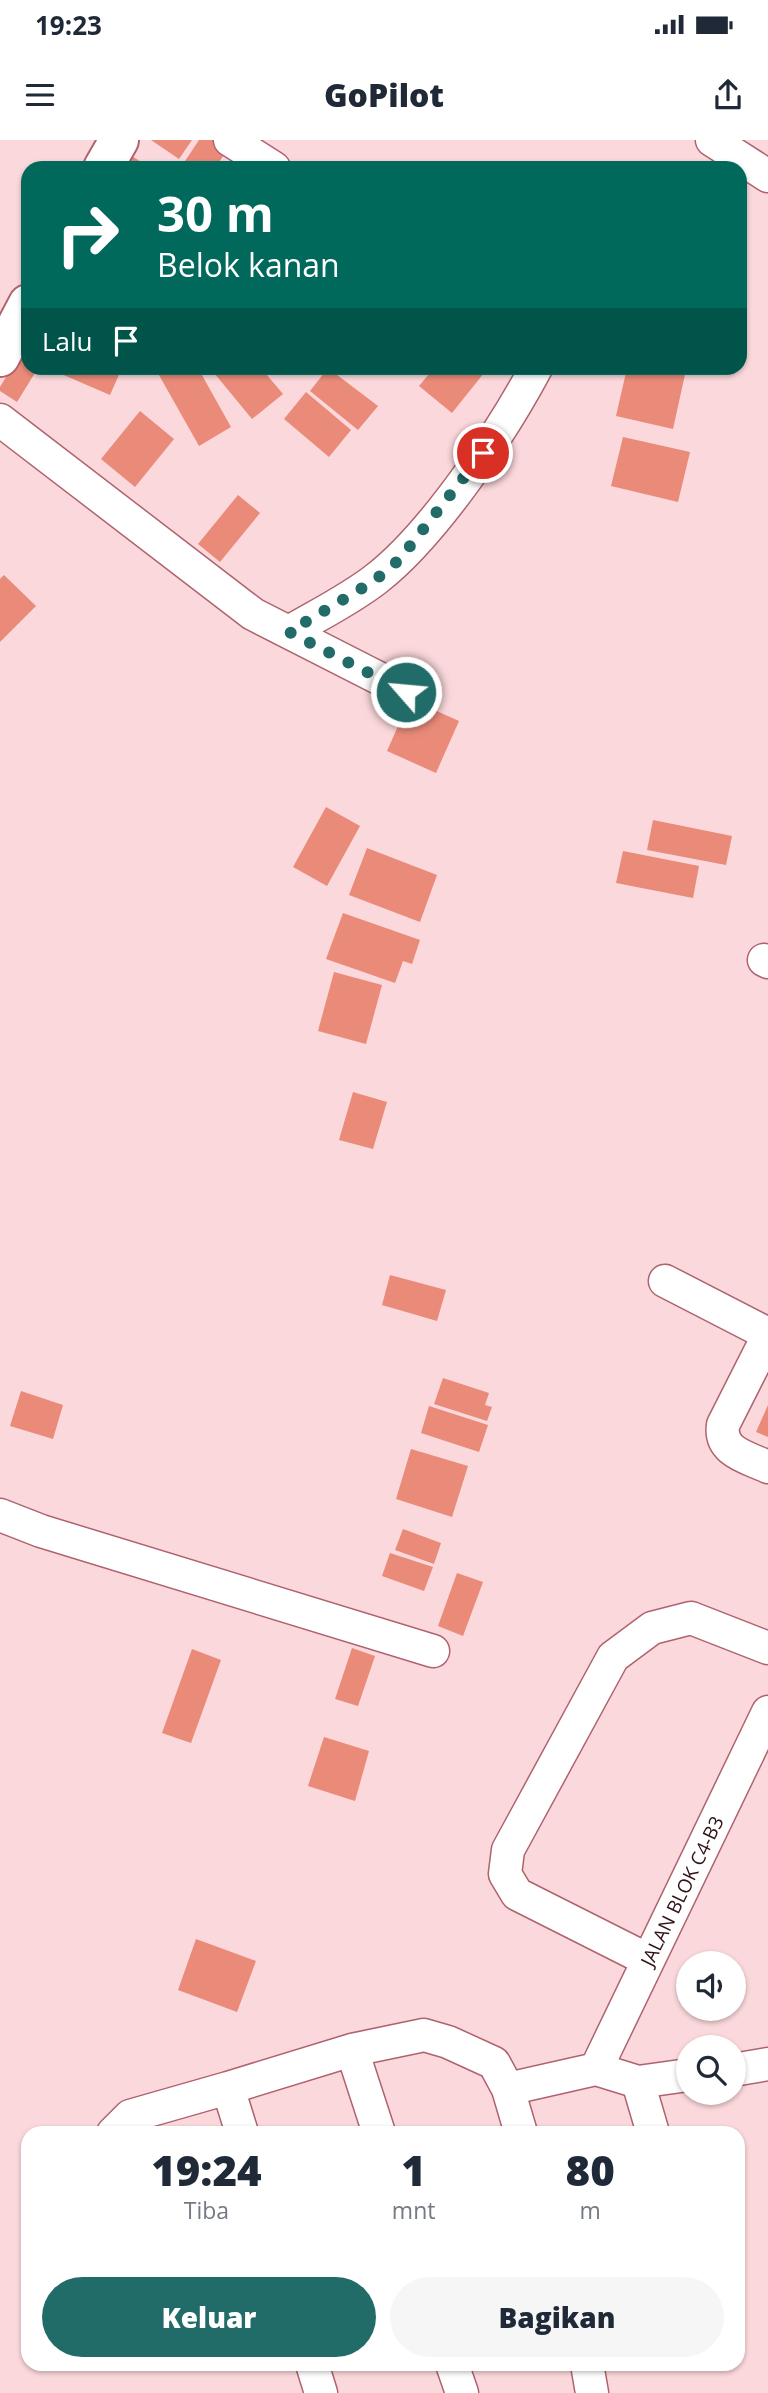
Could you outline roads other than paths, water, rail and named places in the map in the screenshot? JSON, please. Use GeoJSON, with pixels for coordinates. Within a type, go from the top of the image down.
{"type":"FeatureCollection","features":[{"type":"Feature","properties":{"kind":"street"},"geometry":{"type":"LineString","coordinates":[[107,161],[119,140]]}},
{"type":"Feature","properties":{"kind":"street"},"geometry":{"type":"LineString","coordinates":[[230,140],[263,161]]}},
{"type":"Feature","properties":{"kind":"street"},"geometry":{"type":"LineString","coordinates":[[712,140],[745,161]]}},
{"type":"Feature","properties":{"kind":"street"},"geometry":{"type":"LineString","coordinates":[[747,162],[768,176]]}},
{"type":"Feature","properties":{"kind":"street"},"geometry":{"type":"LineString","coordinates":[[0,356],[21,317]]}},
{"type":"Feature","properties":{"kind":"street"},"geometry":{"type":"LineString","coordinates":[[289,632],[374,581],[399,560],[483,453],[532,375]]}},
{"type":"Feature","properties":{"kind":"street"},"geometry":{"type":"LineString","coordinates":[[0,421],[253,614],[406,692]]}},
{"type":"Feature","properties":{"kind":"street"},"geometry":{"type":"LineString","coordinates":[[665,1281],[768,1335],[723,1426],[721,1438],[727,1447],[768,1467]]}},
{"type":"Feature","properties":{"kind":"street"},"geometry":{"type":"LineString","coordinates":[[0,1515],[41,1531],[433,1651]]}},
{"type":"Feature","properties":{"kind":"street"},"geometry":{"type":"LineString","coordinates":[[648,1960],[517,1895],[505,1874],[508,1850],[613,1657],[652,1628],[691,1618],[768,1648]]}},
{"type":"Feature","properties":{"kind":"street","name":"JALAN BLOK C4-B3"},"geometry":{"type":"LineString","coordinates":[[596,2069],[768,1713]]}},
{"type":"Feature","properties":{"kind":"street"},"geometry":{"type":"LineString","coordinates":[[120,2126],[130,2116],[352,2050],[424,2035],[448,2042],[494,2063],[508,2089],[519,2126]]}},
{"type":"Feature","properties":{"kind":"street"},"geometry":{"type":"LineString","coordinates":[[352,2050],[377,2126]]}},
{"type":"Feature","properties":{"kind":"street"},"geometry":{"type":"LineString","coordinates":[[746,2069],[768,2066]]}},
{"type":"Feature","properties":{"kind":"street"},"geometry":{"type":"LineString","coordinates":[[508,2089],[596,2069],[639,2082],[676,2077]]}},
{"type":"Feature","properties":{"kind":"street"},"geometry":{"type":"LineString","coordinates":[[639,2082],[651,2126]]}},
{"type":"Feature","properties":{"kind":"street"},"geometry":{"type":"LineString","coordinates":[[228,2088],[240,2126]]}},
{"type":"Feature","properties":{"kind":"street"},"geometry":{"type":"LineString","coordinates":[[314,2371],[321,2393]]}},
{"type":"Feature","properties":{"kind":"street"},"geometry":{"type":"LineString","coordinates":[[454,2371],[462,2393]]}},
{"type":"Feature","properties":{"kind":"street"},"geometry":{"type":"LineString","coordinates":[[588,2371],[592,2393]]}}]}
